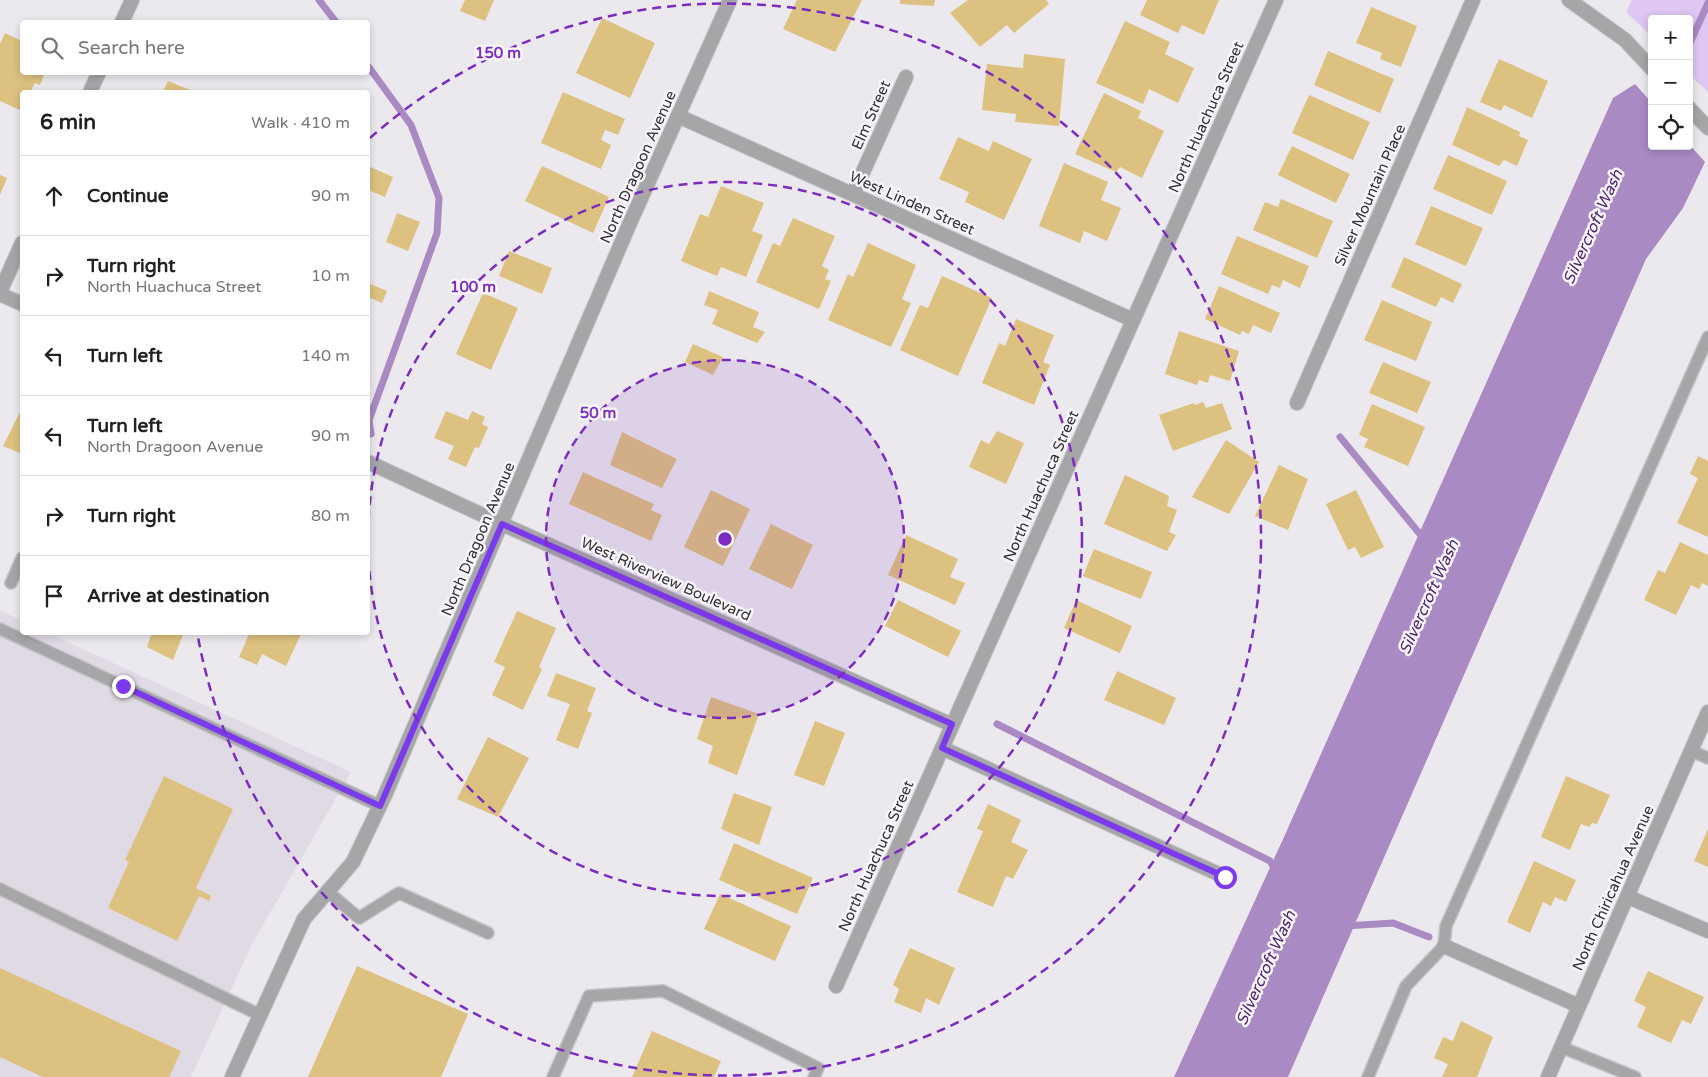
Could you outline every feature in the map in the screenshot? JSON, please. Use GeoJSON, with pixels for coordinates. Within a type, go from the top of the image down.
{"type":"FeatureCollection","features":[{"type":"Feature","properties":{"kind":"street"},"geometry":{"type":"LineString","coordinates":[[123,20],[132,0]]}},
{"type":"Feature","properties":{"kind":"street","name":"North Dragoon Avenue"},"geometry":{"type":"LineString","coordinates":[[232,1077],[304,919],[353,862],[380,806],[730,0]]}},
{"type":"Feature","properties":{"kind":"street","name":"North Huachuca Street"},"geometry":{"type":"LineString","coordinates":[[836,986],[1276,0]]}},
{"type":"Feature","properties":{"kind":"street","name":"Silver Mountain Place"},"geometry":{"type":"LineString","coordinates":[[1297,403],[1474,0]]}},
{"type":"Feature","properties":{"kind":"street"},"geometry":{"type":"LineString","coordinates":[[1569,0],[1625,40],[1648,66]]}},
{"type":"Feature","properties":{"kind":"street"},"geometry":{"type":"LineString","coordinates":[[91,90],[98,75]]}},
{"type":"Feature","properties":{"kind":"street","name":"Elm Street"},"geometry":{"type":"LineString","coordinates":[[854,194],[906,77]]}},
{"type":"Feature","properties":{"kind":"street"},"geometry":{"type":"LineString","coordinates":[[1693,112],[1704,124]]}},
{"type":"Feature","properties":{"kind":"street","name":"West Linden Street"},"geometry":{"type":"LineString","coordinates":[[678,116],[1134,320]]}},
{"type":"Feature","properties":{"kind":"street"},"geometry":{"type":"LineString","coordinates":[[20,247],[0,293],[20,303]]}},
{"type":"Feature","properties":{"kind":"street","name":"West Riverview Boulevard"},"geometry":{"type":"LineString","coordinates":[[370,463],[502,524],[952,724]]}},
{"type":"Feature","properties":{"kind":"street","name":"North Chiricahua Avenue"},"geometry":{"type":"LineString","coordinates":[[1548,1077],[1708,712]]}},
{"type":"Feature","properties":{"kind":"street"},"geometry":{"type":"LineString","coordinates":[[942,748],[1225,877]]}},
{"type":"Feature","properties":{"kind":"street"},"geometry":{"type":"LineString","coordinates":[[1628,897],[1708,931]]}},
{"type":"Feature","properties":{"kind":"street"},"geometry":{"type":"LineString","coordinates":[[1444,946],[1579,1006]]}},
{"type":"Feature","properties":{"kind":"lane"},"geometry":{"type":"LineString","coordinates":[[1368,1077],[1406,986],[1444,946],[1446,926],[1708,338]]}},
{"type":"Feature","properties":{"kind":"lane"},"geometry":{"type":"LineString","coordinates":[[12,583],[20,563]]}},
{"type":"Feature","properties":{"kind":"lane"},"geometry":{"type":"LineString","coordinates":[[0,629],[380,806]]}},
{"type":"Feature","properties":{"kind":"lane"},"geometry":{"type":"LineString","coordinates":[[1691,751],[1708,758]]}},
{"type":"Feature","properties":{"kind":"lane"},"geometry":{"type":"LineString","coordinates":[[0,890],[260,1015]]}},
{"type":"Feature","properties":{"kind":"lane"},"geometry":{"type":"LineString","coordinates":[[327,891],[359,918],[399,893],[488,933]]}},
{"type":"Feature","properties":{"kind":"lane"},"geometry":{"type":"LineString","coordinates":[[553,1077],[589,996],[663,991],[818,1068],[814,1077]]}},
{"type":"Feature","properties":{"kind":"lane"},"geometry":{"type":"LineString","coordinates":[[1561,1047],[1635,1077]]}},
{"type":"Feature","properties":{"kind":"shaded area"},"geometry":{"type":"Polygon","coordinates":[[[1632,0],[1708,0],[1708,92],[1693,78],[1693,15],[1648,15],[1648,33],[1626,12],[1632,0]]]}},
{"type":"Feature","properties":{"kind":"shaded area"},"geometry":{"type":"Polygon","coordinates":[[[0,610],[20,620],[20,635],[52,635],[351,772],[251,946],[191,1077],[0,1077],[0,610]]]}},
{"type":"Feature","properties":{"kind":"water"},"geometry":{"type":"Polygon","coordinates":[[[1635,84],[1648,99],[1648,150],[1693,148],[1705,162],[1683,208],[1646,259],[1288,1077],[1174,1077],[1284,837],[1613,98],[1635,84]]]}},
{"type":"Feature","properties":{"kind":"building"},"geometry":{"type":"Polygon","coordinates":[[[465,0],[494,0],[485,21],[460,11],[465,0]]]}},
{"type":"Feature","properties":{"kind":"building"},"geometry":{"type":"Polygon","coordinates":[[[797,0],[862,0],[835,52],[783,29],[797,0]]]}},
{"type":"Feature","properties":{"kind":"building"},"geometry":{"type":"Polygon","coordinates":[[[900,0],[935,0],[934,6],[900,4],[900,0]]]}},
{"type":"Feature","properties":{"kind":"building"},"geometry":{"type":"Polygon","coordinates":[[[968,0],[1046,0],[1049,4],[1014,33],[1007,25],[980,47],[950,13],[968,0]]]}},
{"type":"Feature","properties":{"kind":"building"},"geometry":{"type":"Polygon","coordinates":[[[1147,0],[1219,0],[1204,35],[1182,25],[1178,33],[1140,15],[1147,0]]]}},
{"type":"Feature","properties":{"kind":"building"},"geometry":{"type":"Polygon","coordinates":[[[1371,7],[1417,26],[1401,67],[1380,59],[1382,53],[1356,43],[1371,7]]]}},
{"type":"Feature","properties":{"kind":"building"},"geometry":{"type":"Polygon","coordinates":[[[602,18],[655,43],[630,98],[576,73],[602,18]]]}},
{"type":"Feature","properties":{"kind":"building"},"geometry":{"type":"Polygon","coordinates":[[[1125,21],[1170,42],[1165,54],[1194,68],[1178,103],[1149,89],[1143,104],[1096,83],[1125,21]]]}},
{"type":"Feature","properties":{"kind":"building"},"geometry":{"type":"Polygon","coordinates":[[[5,33],[20,40],[20,75],[44,75],[40,85],[35,83],[31,90],[20,90],[20,110],[0,101],[0,44],[5,33]]]}},
{"type":"Feature","properties":{"kind":"building"},"geometry":{"type":"Polygon","coordinates":[[[1328,51],[1394,79],[1380,113],[1314,85],[1328,51]]]}},
{"type":"Feature","properties":{"kind":"building"},"geometry":{"type":"Polygon","coordinates":[[[1024,54],[1065,59],[1059,126],[1015,122],[1016,114],[982,110],[987,64],[1023,68],[1024,54]]]}},
{"type":"Feature","properties":{"kind":"building"},"geometry":{"type":"Polygon","coordinates":[[[1499,59],[1548,81],[1532,118],[1504,105],[1501,111],[1480,102],[1499,59]]]}},
{"type":"Feature","properties":{"kind":"building"},"geometry":{"type":"Polygon","coordinates":[[[168,81],[190,90],[164,90],[168,81]]]}},
{"type":"Feature","properties":{"kind":"building"},"geometry":{"type":"Polygon","coordinates":[[[563,92],[625,119],[618,135],[605,130],[601,140],[611,145],[601,169],[541,143],[563,92]]]}},
{"type":"Feature","properties":{"kind":"building"},"geometry":{"type":"Polygon","coordinates":[[[1104,93],[1141,111],[1138,118],[1164,131],[1142,178],[1120,167],[1116,172],[1075,154],[1104,93]]]}},
{"type":"Feature","properties":{"kind":"building"},"geometry":{"type":"Polygon","coordinates":[[[1309,95],[1370,122],[1353,160],[1292,133],[1309,95]]]}},
{"type":"Feature","properties":{"kind":"building"},"geometry":{"type":"Polygon","coordinates":[[[1467,107],[1520,132],[1519,136],[1528,140],[1517,166],[1504,160],[1499,166],[1452,145],[1467,107]]]}},
{"type":"Feature","properties":{"kind":"building"},"geometry":{"type":"Polygon","coordinates":[[[958,137],[989,151],[993,141],[1032,159],[1004,220],[965,202],[969,192],[939,179],[958,137]]]}},
{"type":"Feature","properties":{"kind":"building"},"geometry":{"type":"Polygon","coordinates":[[[1292,146],[1350,174],[1336,203],[1278,175],[1292,146]]]}},
{"type":"Feature","properties":{"kind":"building"},"geometry":{"type":"Polygon","coordinates":[[[1448,155],[1507,181],[1492,215],[1433,189],[1448,155]]]}},
{"type":"Feature","properties":{"kind":"building"},"geometry":{"type":"Polygon","coordinates":[[[1064,163],[1108,182],[1101,200],[1121,208],[1107,241],[1084,231],[1080,243],[1039,226],[1064,163]]]}},
{"type":"Feature","properties":{"kind":"building"},"geometry":{"type":"Polygon","coordinates":[[[542,166],[609,197],[593,233],[525,201],[542,166]]]}},
{"type":"Feature","properties":{"kind":"building"},"geometry":{"type":"Polygon","coordinates":[[[370,167],[393,177],[385,197],[370,191],[370,167]]]}},
{"type":"Feature","properties":{"kind":"building"},"geometry":{"type":"Polygon","coordinates":[[[0,175],[7,178],[0,195],[0,175]]]}},
{"type":"Feature","properties":{"kind":"building"},"geometry":{"type":"Polygon","coordinates":[[[721,186],[764,203],[752,231],[763,235],[746,277],[721,267],[717,276],[681,261],[700,214],[708,217],[721,186]]]}},
{"type":"Feature","properties":{"kind":"building"},"geometry":{"type":"Polygon","coordinates":[[[1281,199],[1333,221],[1317,258],[1253,230],[1265,202],[1278,207],[1281,199]]]}},
{"type":"Feature","properties":{"kind":"building"},"geometry":{"type":"Polygon","coordinates":[[[1431,206],[1483,228],[1466,266],[1415,244],[1431,206]]]}},
{"type":"Feature","properties":{"kind":"building"},"geometry":{"type":"Polygon","coordinates":[[[397,213],[420,222],[408,251],[386,242],[397,213]]]}},
{"type":"Feature","properties":{"kind":"building"},"geometry":{"type":"Polygon","coordinates":[[[793,218],[835,236],[822,266],[829,270],[825,279],[831,281],[819,309],[756,282],[773,243],[780,246],[793,218]]]}},
{"type":"Feature","properties":{"kind":"building"},"geometry":{"type":"Polygon","coordinates":[[[1237,236],[1309,266],[1300,288],[1283,280],[1280,288],[1272,285],[1268,294],[1221,274],[1237,236]]]}},
{"type":"Feature","properties":{"kind":"building"},"geometry":{"type":"Polygon","coordinates":[[[868,243],[916,265],[902,299],[911,303],[891,347],[828,320],[848,274],[853,277],[868,243]]]}},
{"type":"Feature","properties":{"kind":"building"},"geometry":{"type":"Polygon","coordinates":[[[509,251],[552,268],[542,294],[499,276],[509,251]]]}},
{"type":"Feature","properties":{"kind":"building"},"geometry":{"type":"Polygon","coordinates":[[[1404,257],[1462,284],[1453,303],[1441,297],[1436,307],[1391,287],[1404,257]]]}},
{"type":"Feature","properties":{"kind":"building"},"geometry":{"type":"Polygon","coordinates":[[[942,276],[992,298],[958,376],[900,350],[920,305],[928,308],[942,276]]]}},
{"type":"Feature","properties":{"kind":"building"},"geometry":{"type":"Polygon","coordinates":[[[370,284],[387,291],[382,303],[370,298],[370,284]]]}},
{"type":"Feature","properties":{"kind":"building"},"geometry":{"type":"Polygon","coordinates":[[[1219,286],[1280,313],[1271,333],[1253,325],[1249,334],[1242,331],[1240,335],[1205,319],[1219,286]]]}},
{"type":"Feature","properties":{"kind":"building"},"geometry":{"type":"Polygon","coordinates":[[[709,291],[759,312],[753,327],[765,332],[757,343],[712,324],[718,310],[704,305],[709,291]]]}},
{"type":"Feature","properties":{"kind":"building"},"geometry":{"type":"Polygon","coordinates":[[[483,293],[518,308],[491,370],[456,354],[483,293]]]}},
{"type":"Feature","properties":{"kind":"building"},"geometry":{"type":"Polygon","coordinates":[[[1382,300],[1432,322],[1416,361],[1364,340],[1382,300]]]}},
{"type":"Feature","properties":{"kind":"building"},"geometry":{"type":"Polygon","coordinates":[[[1016,319],[1054,335],[1043,362],[1050,365],[1034,405],[982,383],[999,343],[1005,346],[1016,319]]]}},
{"type":"Feature","properties":{"kind":"building"},"geometry":{"type":"Polygon","coordinates":[[[1179,331],[1239,351],[1230,381],[1210,375],[1208,383],[1199,380],[1197,385],[1165,374],[1179,331]]]}},
{"type":"Feature","properties":{"kind":"building"},"geometry":{"type":"Polygon","coordinates":[[[693,344],[723,357],[713,375],[685,362],[693,344]]]}},
{"type":"Feature","properties":{"kind":"building"},"geometry":{"type":"Polygon","coordinates":[[[1383,362],[1431,382],[1417,413],[1369,393],[1383,362]]]}},
{"type":"Feature","properties":{"kind":"building"},"geometry":{"type":"Polygon","coordinates":[[[1203,402],[1206,408],[1222,403],[1232,429],[1173,451],[1159,415],[1194,403],[1195,405],[1203,402]]]}},
{"type":"Feature","properties":{"kind":"building"},"geometry":{"type":"Polygon","coordinates":[[[1372,404],[1425,427],[1408,466],[1364,447],[1368,439],[1359,435],[1372,404]]]}},
{"type":"Feature","properties":{"kind":"building"},"geometry":{"type":"Polygon","coordinates":[[[446,411],[468,420],[472,411],[485,417],[482,424],[488,427],[479,448],[475,447],[466,467],[448,459],[454,446],[434,438],[446,411]]]}},
{"type":"Feature","properties":{"kind":"building"},"geometry":{"type":"Polygon","coordinates":[[[20,412],[20,453],[3,446],[20,412]]]}},
{"type":"Feature","properties":{"kind":"building"},"geometry":{"type":"Polygon","coordinates":[[[997,431],[1024,443],[1006,484],[969,467],[981,440],[989,444],[997,431]]]}},
{"type":"Feature","properties":{"kind":"building"},"geometry":{"type":"Polygon","coordinates":[[[622,432],[677,459],[662,488],[610,465],[622,432]]]}},
{"type":"Feature","properties":{"kind":"building"},"geometry":{"type":"Polygon","coordinates":[[[1226,440],[1259,462],[1229,514],[1192,497],[1226,440]]]}},
{"type":"Feature","properties":{"kind":"building"},"geometry":{"type":"Polygon","coordinates":[[[1698,456],[1708,461],[1708,537],[1677,523],[1698,478],[1690,474],[1698,456]]]}},
{"type":"Feature","properties":{"kind":"building"},"geometry":{"type":"Polygon","coordinates":[[[1279,465],[1308,479],[1288,530],[1255,516],[1279,465]]]}},
{"type":"Feature","properties":{"kind":"building"},"geometry":{"type":"Polygon","coordinates":[[[583,472],[654,504],[651,510],[662,515],[651,541],[569,504],[583,472]]]}},
{"type":"Feature","properties":{"kind":"building"},"geometry":{"type":"Polygon","coordinates":[[[1125,475],[1169,496],[1167,506],[1177,510],[1169,532],[1176,535],[1167,551],[1104,524],[1125,475]]]}},
{"type":"Feature","properties":{"kind":"building"},"geometry":{"type":"Polygon","coordinates":[[[711,490],[750,509],[723,566],[684,547],[711,490]]]}},
{"type":"Feature","properties":{"kind":"building"},"geometry":{"type":"Polygon","coordinates":[[[1356,490],[1384,547],[1361,558],[1355,547],[1348,550],[1326,504],[1356,490]]]}},
{"type":"Feature","properties":{"kind":"building"},"geometry":{"type":"Polygon","coordinates":[[[771,524],[813,545],[792,589],[749,569],[771,524]]]}},
{"type":"Feature","properties":{"kind":"building"},"geometry":{"type":"Polygon","coordinates":[[[906,535],[958,559],[950,577],[965,583],[955,605],[888,575],[906,535]]]}},
{"type":"Feature","properties":{"kind":"building"},"geometry":{"type":"Polygon","coordinates":[[[1680,542],[1708,555],[1708,586],[1702,583],[1699,589],[1691,585],[1676,615],[1644,600],[1658,570],[1665,573],[1680,542]]]}},
{"type":"Feature","properties":{"kind":"building"},"geometry":{"type":"Polygon","coordinates":[[[1094,549],[1152,572],[1141,599],[1083,576],[1094,549]]]}},
{"type":"Feature","properties":{"kind":"building"},"geometry":{"type":"Polygon","coordinates":[[[898,600],[961,631],[948,657],[885,626],[898,600]]]}},
{"type":"Feature","properties":{"kind":"building"},"geometry":{"type":"Polygon","coordinates":[[[1076,600],[1132,626],[1120,653],[1064,628],[1076,600]]]}},
{"type":"Feature","properties":{"kind":"building"},"geometry":{"type":"Polygon","coordinates":[[[517,611],[556,628],[539,667],[542,669],[523,710],[492,695],[505,667],[494,662],[517,611]]]}},
{"type":"Feature","properties":{"kind":"building"},"geometry":{"type":"Polygon","coordinates":[[[151,635],[183,635],[173,660],[147,647],[151,635]]]}},
{"type":"Feature","properties":{"kind":"building"},"geometry":{"type":"Polygon","coordinates":[[[249,635],[301,635],[286,666],[262,654],[257,665],[239,657],[249,635]]]}},
{"type":"Feature","properties":{"kind":"building"},"geometry":{"type":"Polygon","coordinates":[[[1117,671],[1176,698],[1164,725],[1104,700],[1117,671]]]}},
{"type":"Feature","properties":{"kind":"building"},"geometry":{"type":"Polygon","coordinates":[[[556,673],[596,688],[587,711],[592,713],[578,749],[556,740],[570,704],[547,696],[556,673]]]}},
{"type":"Feature","properties":{"kind":"building"},"geometry":{"type":"Polygon","coordinates":[[[711,697],[759,714],[737,775],[708,763],[713,746],[697,739],[711,697]]]}},
{"type":"Feature","properties":{"kind":"building"},"geometry":{"type":"Polygon","coordinates":[[[815,721],[845,733],[824,786],[794,775],[815,721]]]}},
{"type":"Feature","properties":{"kind":"building"},"geometry":{"type":"Polygon","coordinates":[[[488,737],[529,758],[498,817],[457,799],[488,737]]]}},
{"type":"Feature","properties":{"kind":"building"},"geometry":{"type":"Polygon","coordinates":[[[164,776],[233,809],[196,888],[211,896],[209,901],[199,896],[177,941],[108,908],[129,862],[125,860],[164,776]]]}},
{"type":"Feature","properties":{"kind":"building"},"geometry":{"type":"Polygon","coordinates":[[[1566,776],[1610,795],[1597,824],[1592,823],[1589,827],[1581,824],[1570,850],[1541,837],[1566,776]]]}},
{"type":"Feature","properties":{"kind":"building"},"geometry":{"type":"Polygon","coordinates":[[[734,793],[772,807],[759,845],[721,829],[734,793]]]}},
{"type":"Feature","properties":{"kind":"building"},"geometry":{"type":"Polygon","coordinates":[[[988,804],[1021,820],[1011,842],[1028,850],[1013,879],[1006,876],[993,907],[957,892],[983,831],[977,829],[988,804]]]}},
{"type":"Feature","properties":{"kind":"building"},"geometry":{"type":"Polygon","coordinates":[[[1708,829],[1708,867],[1694,861],[1708,829]]]}},
{"type":"Feature","properties":{"kind":"building"},"geometry":{"type":"Polygon","coordinates":[[[734,843],[813,878],[797,914],[719,880],[734,843]]]}},
{"type":"Feature","properties":{"kind":"building"},"geometry":{"type":"Polygon","coordinates":[[[1534,861],[1576,880],[1566,902],[1555,897],[1551,906],[1543,902],[1530,933],[1507,922],[1534,861]]]}},
{"type":"Feature","properties":{"kind":"building"},"geometry":{"type":"Polygon","coordinates":[[[720,894],[791,926],[775,961],[704,929],[720,894]]]}},
{"type":"Feature","properties":{"kind":"building"},"geometry":{"type":"Polygon","coordinates":[[[910,948],[955,968],[939,1005],[926,998],[921,1013],[894,1002],[899,989],[893,985],[910,948]]]}},
{"type":"Feature","properties":{"kind":"building"},"geometry":{"type":"Polygon","coordinates":[[[357,966],[468,1014],[441,1077],[308,1077],[357,966]]]}},
{"type":"Feature","properties":{"kind":"building"},"geometry":{"type":"Polygon","coordinates":[[[0,968],[181,1051],[169,1077],[43,1077],[0,1057],[0,968]]]}},
{"type":"Feature","properties":{"kind":"building"},"geometry":{"type":"Polygon","coordinates":[[[1648,971],[1704,997],[1691,1024],[1682,1020],[1671,1043],[1637,1027],[1646,1007],[1634,1001],[1648,971]]]}},
{"type":"Feature","properties":{"kind":"building"},"geometry":{"type":"Polygon","coordinates":[[[1461,1021],[1493,1037],[1477,1077],[1442,1077],[1448,1064],[1434,1058],[1443,1037],[1453,1041],[1461,1021]]]}},
{"type":"Feature","properties":{"kind":"building"},"geometry":{"type":"Polygon","coordinates":[[[652,1031],[721,1061],[714,1077],[632,1077],[652,1031]]]}},
{"type":"Feature","properties":{"kind":"waterway"},"geometry":{"type":"LineString","coordinates":[[319,0],[334,20]]}},
{"type":"Feature","properties":{"kind":"waterway","name":"Silvercroft Wash"},"geometry":{"type":"LineString","coordinates":[[1693,36],[1708,3]]}},
{"type":"Feature","properties":{"kind":"waterway"},"geometry":{"type":"LineString","coordinates":[[370,69],[411,125],[439,198],[437,233],[370,417]]}},
{"type":"Feature","properties":{"kind":"waterway"},"geometry":{"type":"LineString","coordinates":[[370,427],[371,434]]}},
{"type":"Feature","properties":{"kind":"waterway"},"geometry":{"type":"LineString","coordinates":[[1340,437],[1424,539]]}},
{"type":"Feature","properties":{"kind":"waterway"},"geometry":{"type":"LineString","coordinates":[[997,724],[1270,861],[1276,871]]}},
{"type":"Feature","properties":{"kind":"waterway"},"geometry":{"type":"LineString","coordinates":[[1345,926],[1393,923],[1429,937]]}},
{"type":"Feature","properties":{"kind":"route"},"geometry":{"type":"LineString","coordinates":[[123,686],[380,806],[502,524],[952,724],[942,748],[1225,877]]}}]}
